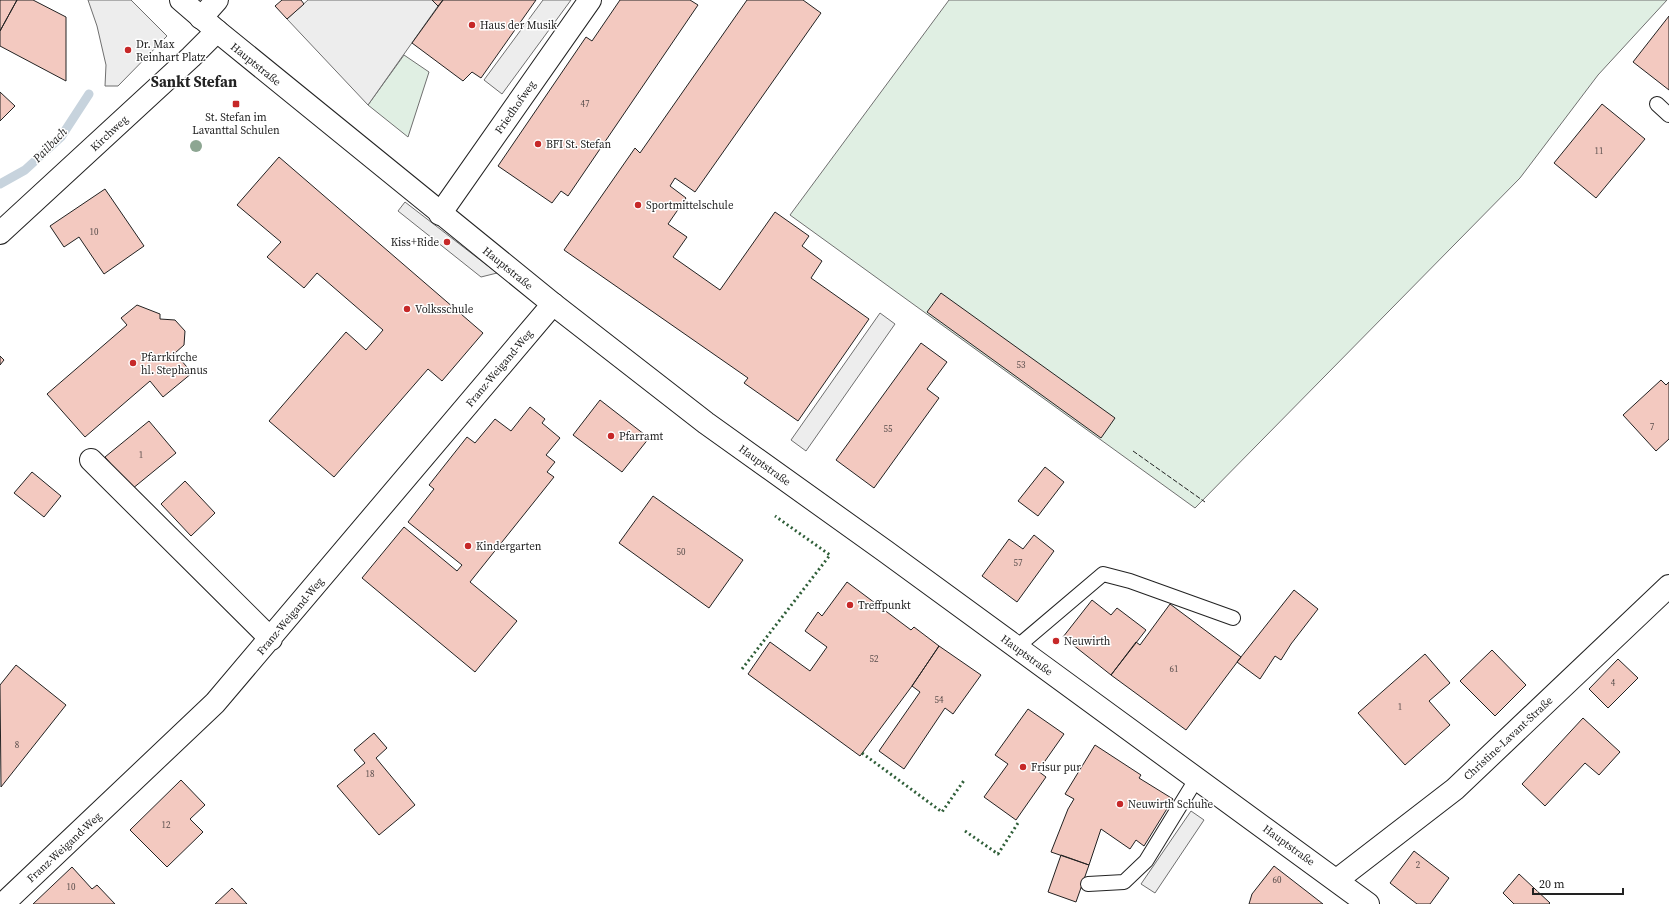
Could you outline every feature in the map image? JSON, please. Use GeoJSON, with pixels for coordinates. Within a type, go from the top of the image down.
{"type":"FeatureCollection","features":[{"type":"Feature","properties":{"kind":"street","name":"Hauptstraße"},"geometry":{"type":"LineString","coordinates":[[181,0],[209,25],[440,214],[706,423],[1017,647],[1368,904]]}},
{"type":"Feature","properties":{"kind":"street","name":"Kirchweg"},"geometry":{"type":"LineString","coordinates":[[0,233],[191,57],[209,25],[217,0]]}},
{"type":"Feature","properties":{"kind":"street","name":"Friedhofweg"},"geometry":{"type":"LineString","coordinates":[[440,214],[590,0]]}},
{"type":"Feature","properties":{"kind":"street","name":"Franz-Weigand-Weg"},"geometry":{"type":"LineString","coordinates":[[3,904],[216,703],[553,304]]}},
{"type":"Feature","properties":{"kind":"street"},"geometry":{"type":"LineString","coordinates":[[91,460],[271,639]]}},
{"type":"Feature","properties":{"kind":"street","name":"Christine-Lavant-Straße"},"geometry":{"type":"LineString","coordinates":[[1336,880],[1455,788],[1669,586]]}},
{"type":"Feature","properties":{"kind":"lane"},"geometry":{"type":"LineString","coordinates":[[1657,104],[1669,115]]}},
{"type":"Feature","properties":{"kind":"lane"},"geometry":{"type":"LineString","coordinates":[[1017,647],[1103,574],[1130,581],[1233,618]]}},
{"type":"Feature","properties":{"kind":"lane"},"geometry":{"type":"LineString","coordinates":[[1088,884],[1124,882],[1146,861],[1197,778]]}},
{"type":"Feature","properties":{"kind":"green space"},"geometry":{"type":"Polygon","coordinates":[[[949,0],[1667,0],[1598,75],[1520,178],[1195,508],[790,215],[949,0]]]}},
{"type":"Feature","properties":{"kind":"green space"},"geometry":{"type":"Polygon","coordinates":[[[404,55],[429,72],[408,137],[368,105],[404,55]]]}},
{"type":"Feature","properties":{"kind":"shaded area","name":"Dr. Max Reinhart Platz"},"geometry":{"type":"Polygon","coordinates":[[[88,0],[131,0],[167,36],[118,86],[105,86],[106,65],[97,26],[88,0]]]}},
{"type":"Feature","properties":{"kind":"shaded area"},"geometry":{"type":"Polygon","coordinates":[[[308,0],[432,0],[438,6],[368,105],[287,19],[308,0]]]}},
{"type":"Feature","properties":{"kind":"shaded area"},"geometry":{"type":"Polygon","coordinates":[[[543,0],[571,0],[502,94],[484,80],[543,0]]]}},
{"type":"Feature","properties":{"kind":"shaded area","name":"Kiss+Ride"},"geometry":{"type":"Polygon","coordinates":[[[405,202],[497,273],[481,277],[398,211],[405,202]]]}},
{"type":"Feature","properties":{"kind":"shaded area"},"geometry":{"type":"Polygon","coordinates":[[[880,313],[895,324],[806,451],[791,440],[880,313]]]}},
{"type":"Feature","properties":{"kind":"shaded area"},"geometry":{"type":"Polygon","coordinates":[[[1191,811],[1204,820],[1155,893],[1141,884],[1191,811]]]}},
{"type":"Feature","properties":{"kind":"building"},"geometry":{"type":"Polygon","coordinates":[[[0,0],[17,0],[0,31],[0,0]]]}},
{"type":"Feature","properties":{"kind":"building"},"geometry":{"type":"Polygon","coordinates":[[[17,0],[33,0],[66,17],[66,81],[0,46],[0,31],[17,0]]]}},
{"type":"Feature","properties":{"kind":"building"},"geometry":{"type":"Polygon","coordinates":[[[282,0],[301,0],[304,4],[287,19],[275,6],[282,0]]]}},
{"type":"Feature","properties":{"kind":"building"},"geometry":{"type":"Polygon","coordinates":[[[432,0],[443,0],[438,6],[432,0]]]}},
{"type":"Feature","properties":{"kind":"building","name":"Haus der Musik"},"geometry":{"type":"Polygon","coordinates":[[[443,0],[536,0],[481,78],[472,72],[463,81],[412,43],[443,0]]]}},
{"type":"Feature","properties":{"kind":"building"},"geometry":{"type":"Polygon","coordinates":[[[620,0],[690,0],[698,5],[568,196],[561,191],[552,203],[498,166],[586,37],[592,41],[620,0]]]}},
{"type":"Feature","properties":{"kind":"building","name":"Sportmittelschule"},"geometry":{"type":"Polygon","coordinates":[[[747,0],[803,0],[821,13],[695,192],[675,178],[670,186],[686,198],[668,224],[687,237],[673,257],[720,290],[775,212],[809,236],[802,246],[822,261],[811,278],[869,319],[798,421],[744,383],[748,378],[564,250],[635,148],[640,153],[747,0]]]}},
{"type":"Feature","properties":{"kind":"building"},"geometry":{"type":"Polygon","coordinates":[[[1669,16],[1669,90],[1633,62],[1669,16]]]}},
{"type":"Feature","properties":{"kind":"building"},"geometry":{"type":"Polygon","coordinates":[[[0,92],[15,106],[0,121],[0,92]]]}},
{"type":"Feature","properties":{"kind":"building"},"geometry":{"type":"Polygon","coordinates":[[[1602,104],[1645,139],[1596,198],[1554,163],[1602,104]]]}},
{"type":"Feature","properties":{"kind":"building","name":"Volksschule"},"geometry":{"type":"Polygon","coordinates":[[[279,157],[483,333],[442,381],[428,369],[334,477],[269,421],[346,332],[366,350],[383,330],[317,273],[304,288],[267,257],[281,242],[237,205],[279,157]]]}},
{"type":"Feature","properties":{"kind":"building"},"geometry":{"type":"Polygon","coordinates":[[[105,189],[144,246],[104,274],[79,237],[64,247],[50,226],[105,189]]]}},
{"type":"Feature","properties":{"kind":"building"},"geometry":{"type":"Polygon","coordinates":[[[941,293],[1115,418],[1101,438],[927,312],[941,293]]]}},
{"type":"Feature","properties":{"kind":"building","name":"Pfarrkirche hl. Stephanus"},"geometry":{"type":"Polygon","coordinates":[[[137,305],[160,314],[160,319],[175,320],[185,331],[184,345],[175,353],[192,373],[163,397],[150,381],[85,437],[47,394],[127,325],[121,318],[137,305]]]}},
{"type":"Feature","properties":{"kind":"building"},"geometry":{"type":"Polygon","coordinates":[[[921,343],[947,362],[927,389],[939,398],[874,488],[836,460],[921,343]]]}},
{"type":"Feature","properties":{"kind":"building"},"geometry":{"type":"Polygon","coordinates":[[[0,356],[4,360],[0,365],[0,356]]]}},
{"type":"Feature","properties":{"kind":"building"},"geometry":{"type":"Polygon","coordinates":[[[1661,380],[1666,385],[1669,382],[1669,439],[1656,451],[1623,415],[1661,380]]]}},
{"type":"Feature","properties":{"kind":"building","name":"Pfarramt"},"geometry":{"type":"Polygon","coordinates":[[[600,400],[649,438],[622,472],[573,435],[600,400]]]}},
{"type":"Feature","properties":{"kind":"building","name":"Kindergarten"},"geometry":{"type":"Polygon","coordinates":[[[530,407],[545,419],[542,423],[560,438],[546,455],[555,462],[547,472],[554,477],[470,582],[517,621],[475,672],[362,578],[404,527],[457,571],[462,565],[408,522],[434,489],[429,485],[467,437],[475,443],[495,419],[511,431],[530,407]]]}},
{"type":"Feature","properties":{"kind":"building"},"geometry":{"type":"Polygon","coordinates":[[[149,421],[176,453],[132,489],[105,457],[149,421]]]}},
{"type":"Feature","properties":{"kind":"building"},"geometry":{"type":"Polygon","coordinates":[[[1045,467],[1064,482],[1038,516],[1018,501],[1045,467]]]}},
{"type":"Feature","properties":{"kind":"building"},"geometry":{"type":"Polygon","coordinates":[[[32,472],[61,496],[44,517],[14,493],[32,472]]]}},
{"type":"Feature","properties":{"kind":"building"},"geometry":{"type":"Polygon","coordinates":[[[185,481],[215,513],[191,536],[161,504],[185,481]]]}},
{"type":"Feature","properties":{"kind":"building"},"geometry":{"type":"Polygon","coordinates":[[[653,496],[743,560],[709,608],[619,543],[653,496]]]}},
{"type":"Feature","properties":{"kind":"building"},"geometry":{"type":"Polygon","coordinates":[[[1034,535],[1054,551],[1017,602],[982,576],[1009,539],[1023,549],[1034,535]]]}},
{"type":"Feature","properties":{"kind":"building"},"geometry":{"type":"Polygon","coordinates":[[[847,582],[911,630],[914,627],[939,646],[912,686],[860,756],[748,674],[770,642],[810,671],[827,647],[805,631],[818,612],[822,616],[847,582]]]}},
{"type":"Feature","properties":{"kind":"building"},"geometry":{"type":"Polygon","coordinates":[[[1294,590],[1318,609],[1291,644],[1281,660],[1275,656],[1260,679],[1237,662],[1294,590]]]}},
{"type":"Feature","properties":{"kind":"building"},"geometry":{"type":"Polygon","coordinates":[[[1092,600],[1111,615],[1117,608],[1146,630],[1111,675],[1063,637],[1092,600]]]}},
{"type":"Feature","properties":{"kind":"building"},"geometry":{"type":"Polygon","coordinates":[[[1170,604],[1241,657],[1186,730],[1111,675],[1136,642],[1140,645],[1170,604]]]}},
{"type":"Feature","properties":{"kind":"building"},"geometry":{"type":"Polygon","coordinates":[[[939,646],[981,675],[953,714],[945,708],[904,769],[879,751],[920,692],[912,686],[939,646]]]}},
{"type":"Feature","properties":{"kind":"building"},"geometry":{"type":"Polygon","coordinates":[[[1492,650],[1526,685],[1495,716],[1460,681],[1492,650]]]}},
{"type":"Feature","properties":{"kind":"building"},"geometry":{"type":"Polygon","coordinates":[[[1425,654],[1450,683],[1429,701],[1450,725],[1405,765],[1358,713],[1425,654]]]}},
{"type":"Feature","properties":{"kind":"building"},"geometry":{"type":"Polygon","coordinates":[[[1618,659],[1638,678],[1608,708],[1589,689],[1618,659]]]}},
{"type":"Feature","properties":{"kind":"building"},"geometry":{"type":"Polygon","coordinates":[[[16,665],[66,705],[1,787],[0,685],[16,665]]]}},
{"type":"Feature","properties":{"kind":"building","name":"Frisur pur"},"geometry":{"type":"Polygon","coordinates":[[[1028,709],[1064,734],[1038,771],[1046,777],[1016,820],[984,797],[1008,764],[995,755],[1028,709]]]}},
{"type":"Feature","properties":{"kind":"building"},"geometry":{"type":"Polygon","coordinates":[[[1583,718],[1620,752],[1599,775],[1585,763],[1545,806],[1522,784],[1583,718]]]}},
{"type":"Feature","properties":{"kind":"building"},"geometry":{"type":"Polygon","coordinates":[[[374,733],[387,748],[376,758],[415,805],[379,835],[337,786],[365,763],[354,750],[374,733]]]}},
{"type":"Feature","properties":{"kind":"building","name":"Neuwirth Schuhe"},"geometry":{"type":"Polygon","coordinates":[[[1095,745],[1141,775],[1139,778],[1173,799],[1144,846],[1136,840],[1130,849],[1101,829],[1089,865],[1051,852],[1068,809],[1074,799],[1065,794],[1095,745]]]}},
{"type":"Feature","properties":{"kind":"building"},"geometry":{"type":"Polygon","coordinates":[[[181,780],[205,805],[190,819],[203,832],[167,867],[130,830],[181,780]]]}},
{"type":"Feature","properties":{"kind":"building"},"geometry":{"type":"Polygon","coordinates":[[[1414,851],[1449,878],[1430,904],[1417,904],[1390,883],[1414,851]]]}},
{"type":"Feature","properties":{"kind":"building"},"geometry":{"type":"Polygon","coordinates":[[[1061,855],[1089,865],[1076,902],[1048,892],[1061,855]]]}},
{"type":"Feature","properties":{"kind":"building"},"geometry":{"type":"Polygon","coordinates":[[[1274,866],[1323,904],[1249,904],[1252,894],[1274,866]]]}},
{"type":"Feature","properties":{"kind":"building"},"geometry":{"type":"Polygon","coordinates":[[[72,867],[92,889],[97,885],[115,904],[33,904],[72,867]]]}},
{"type":"Feature","properties":{"kind":"building"},"geometry":{"type":"Polygon","coordinates":[[[1519,874],[1550,903],[1514,904],[1503,893],[1519,874]]]}},
{"type":"Feature","properties":{"kind":"building"},"geometry":{"type":"Polygon","coordinates":[[[232,888],[247,904],[215,904],[232,888]]]}},
{"type":"Feature","properties":{"kind":"waterway","name":"Pailbach"},"geometry":{"type":"LineString","coordinates":[[0,184],[25,170],[61,137],[89,94]]}},
{"type":"Feature","properties":{"kind":"hedge"},"geometry":{"type":"LineString","coordinates":[[742,669],[830,555],[775,516]]}},
{"type":"Feature","properties":{"kind":"hedge"},"geometry":{"type":"LineString","coordinates":[[862,753],[942,812],[965,779]]}},
{"type":"Feature","properties":{"kind":"hedge"},"geometry":{"type":"LineString","coordinates":[[965,831],[998,854],[1018,823]]}},
{"type":"Feature","properties":{"kind":"fence"},"geometry":{"type":"LineString","coordinates":[[1133,451],[1205,502]]}},
{"type":"Feature","properties":{"kind":"place","name":"Haus der Musik"},"geometry":{"type":"Point","coordinates":[472,25]}},
{"type":"Feature","properties":{"kind":"place","name":"Dr. Max Reinhart Platz"},"geometry":{"type":"Point","coordinates":[128,50]}},
{"type":"Feature","properties":{"kind":"place","name":"St. Stefan im Lavanttal Schulen"},"geometry":{"type":"Point","coordinates":[236,104]}},
{"type":"Feature","properties":{"kind":"place","name":"BFI St. Stefan"},"geometry":{"type":"Point","coordinates":[538,144]}},
{"type":"Feature","properties":{"kind":"place","name":"Sportmittelschule"},"geometry":{"type":"Point","coordinates":[638,205]}},
{"type":"Feature","properties":{"kind":"place","name":"Kiss+Ride"},"geometry":{"type":"Point","coordinates":[447,242]}},
{"type":"Feature","properties":{"kind":"place","name":"Volksschule"},"geometry":{"type":"Point","coordinates":[407,309]}},
{"type":"Feature","properties":{"kind":"place","name":"Pfarrkirche hl. Stephanus"},"geometry":{"type":"Point","coordinates":[133,363]}},
{"type":"Feature","properties":{"kind":"place","name":"Pfarramt"},"geometry":{"type":"Point","coordinates":[611,436]}},
{"type":"Feature","properties":{"kind":"place","name":"Kindergarten"},"geometry":{"type":"Point","coordinates":[468,546]}},
{"type":"Feature","properties":{"kind":"place","name":"Treffpunkt"},"geometry":{"type":"Point","coordinates":[850,605]}},
{"type":"Feature","properties":{"kind":"place","name":"Neuwirth"},"geometry":{"type":"Point","coordinates":[1056,641]}},
{"type":"Feature","properties":{"kind":"place","name":"Frisur pur"},"geometry":{"type":"Point","coordinates":[1023,767]}},
{"type":"Feature","properties":{"kind":"place","name":"Neuwirth Schuhe"},"geometry":{"type":"Point","coordinates":[1120,804]}},
{"type":"Feature","properties":{"kind":"district","name":"Sankt Stefan"},"geometry":{"type":"Point","coordinates":[194,82]}}]}
